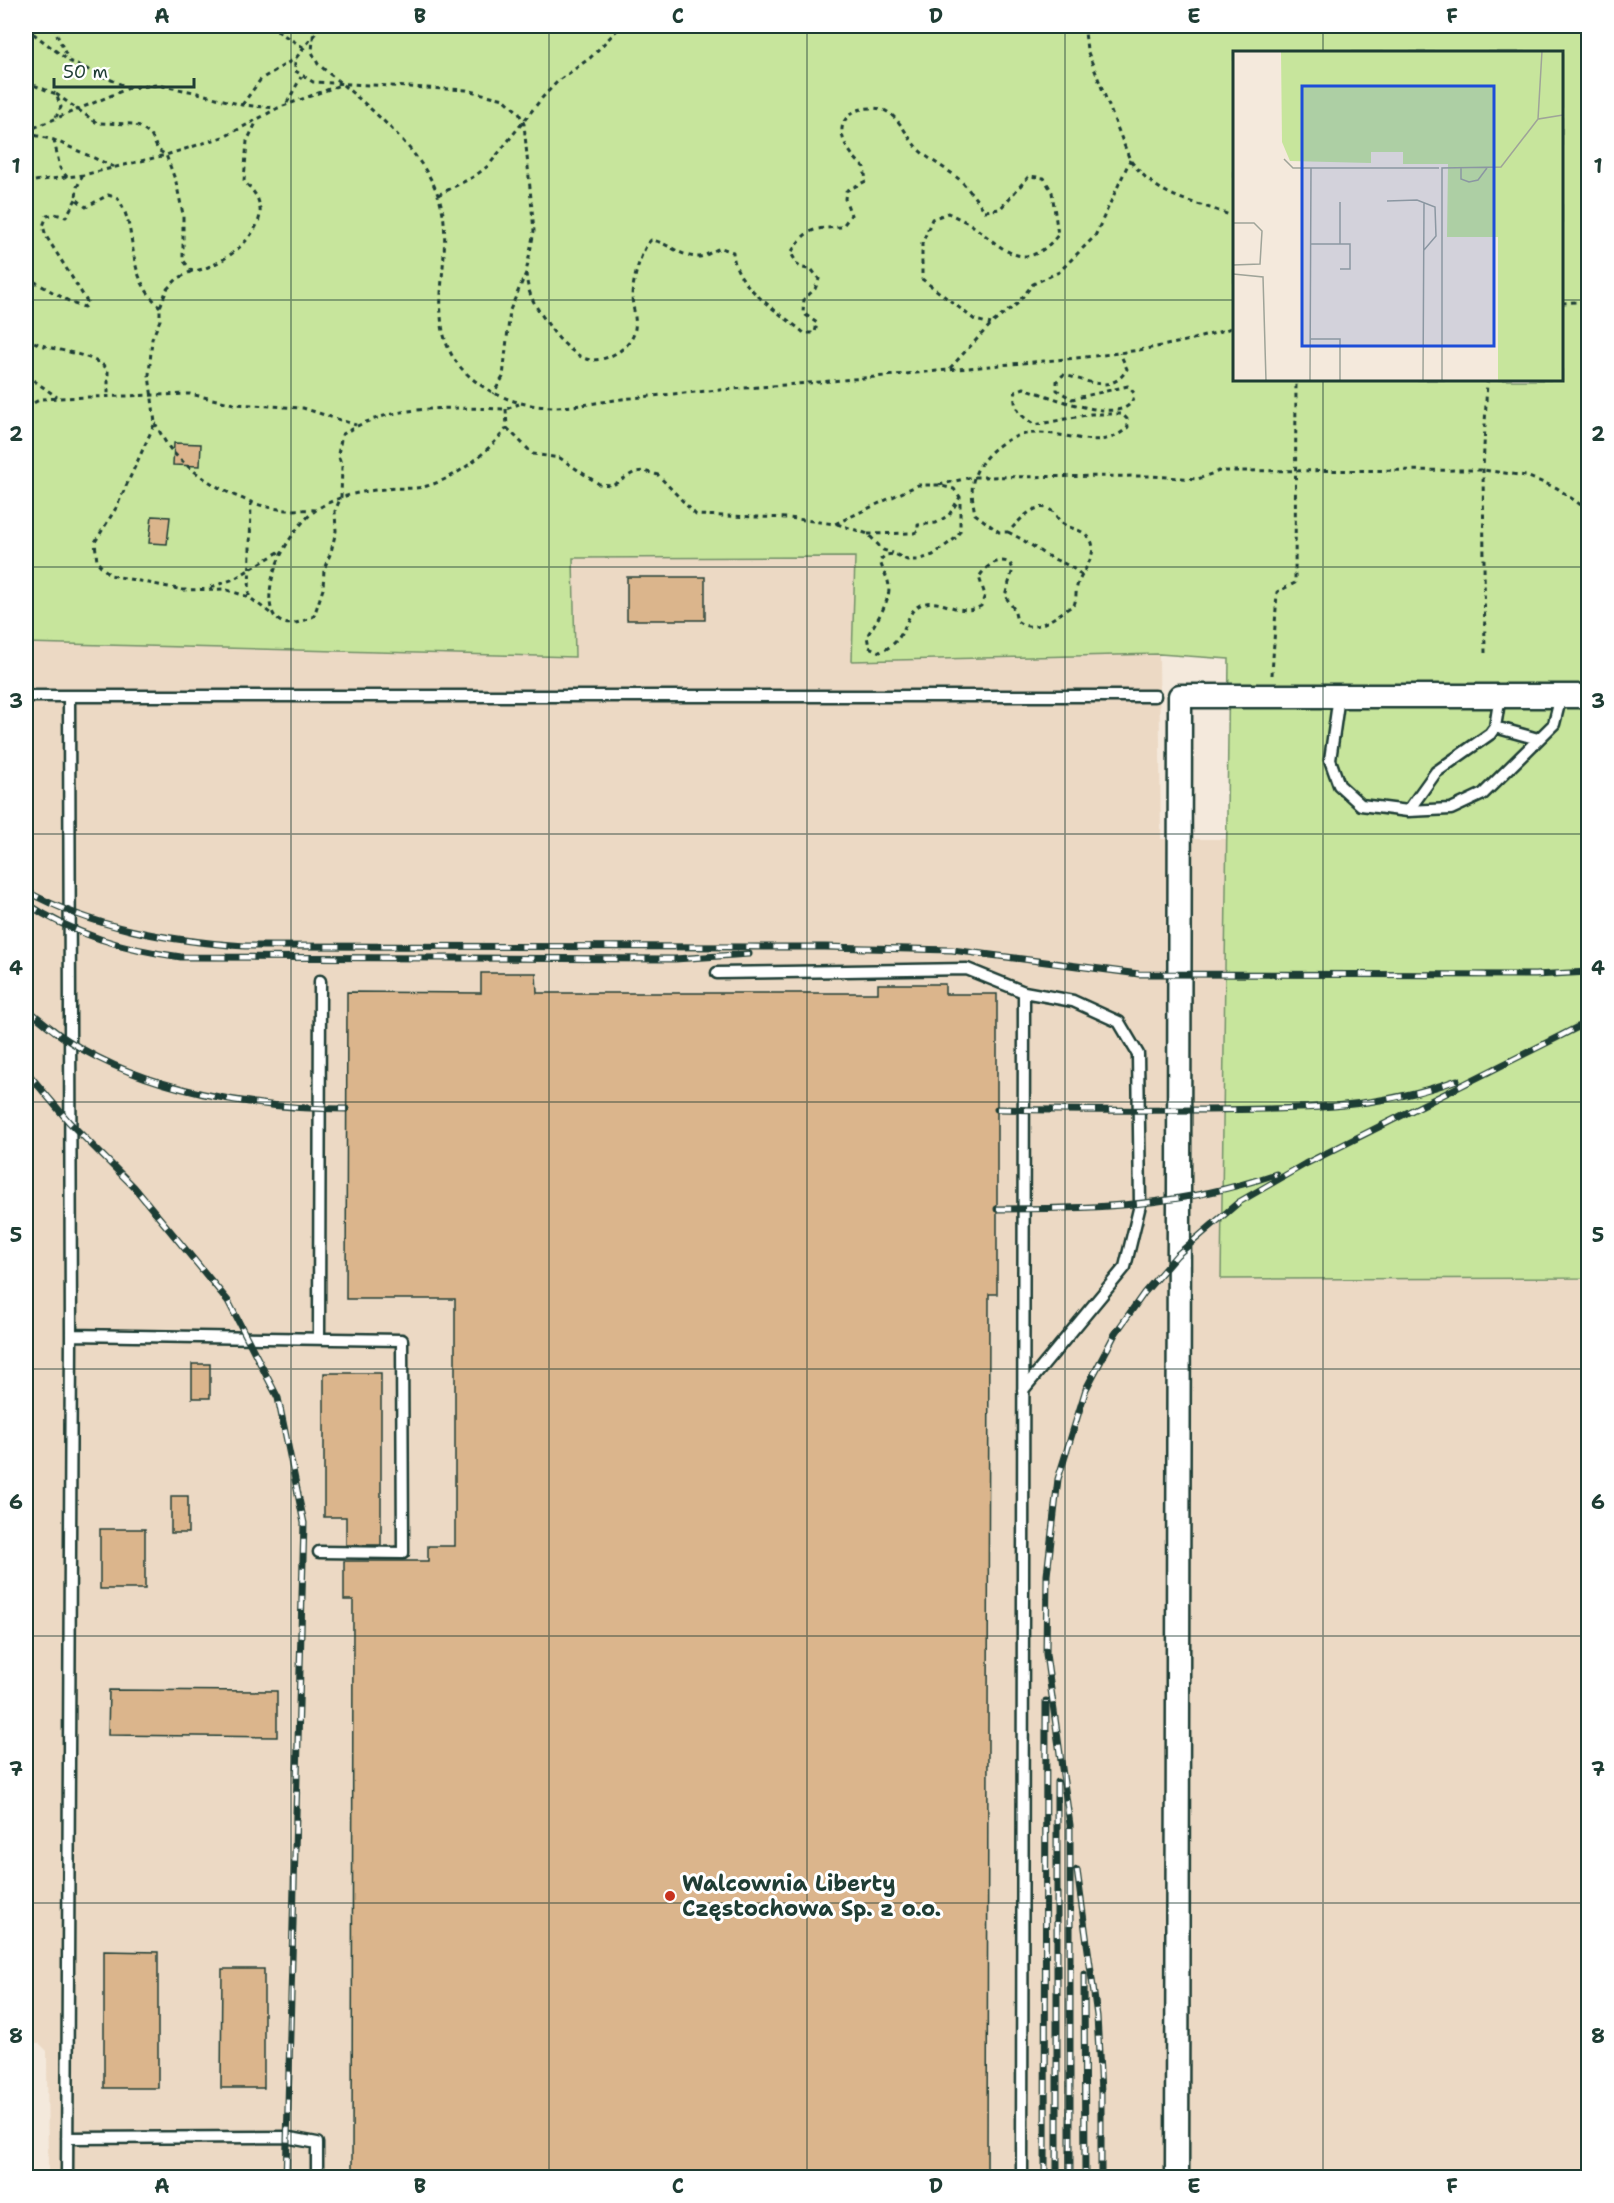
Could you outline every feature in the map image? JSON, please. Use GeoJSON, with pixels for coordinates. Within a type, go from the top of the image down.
{"type":"FeatureCollection","features":[{"type":"Feature","properties":{"kind":"street"},"geometry":{"type":"LineString","coordinates":[[1177,2178],[1180,696],[1588,696]]}},
{"type":"Feature","properties":{"kind":"lane"},"geometry":{"type":"LineString","coordinates":[[26,696],[576,694],[1155,696]]}},
{"type":"Feature","properties":{"kind":"lane"},"geometry":{"type":"LineString","coordinates":[[1339,695],[1330,760],[1339,785],[1361,804],[1408,811],[1451,810],[1483,794],[1554,724],[1561,696]]}},
{"type":"Feature","properties":{"kind":"lane"},"geometry":{"type":"LineString","coordinates":[[1408,811],[1436,772],[1490,734],[1495,727],[1500,696]]}},
{"type":"Feature","properties":{"kind":"lane"},"geometry":{"type":"LineString","coordinates":[[67,2178],[71,1335],[69,697]]}},
{"type":"Feature","properties":{"kind":"lane"},"geometry":{"type":"LineString","coordinates":[[1495,727],[1538,739]]}},
{"type":"Feature","properties":{"kind":"lane"},"geometry":{"type":"LineString","coordinates":[[717,973],[967,969],[1024,992],[1072,1001],[1119,1022],[1138,1053],[1140,1204],[1125,1267],[1023,1390]]}},
{"type":"Feature","properties":{"kind":"lane"},"geometry":{"type":"LineString","coordinates":[[319,1338],[320,981]]}},
{"type":"Feature","properties":{"kind":"lane"},"geometry":{"type":"LineString","coordinates":[[1022,2178],[1024,992]]}},
{"type":"Feature","properties":{"kind":"lane"},"geometry":{"type":"LineString","coordinates":[[71,1335],[402,1340],[403,1553],[320,1551]]}},
{"type":"Feature","properties":{"kind":"lane"},"geometry":{"type":"LineString","coordinates":[[67,2138],[285,2137],[317,2143],[317,2178]]}},
{"type":"Feature","properties":{"kind":"path"},"geometry":{"type":"LineString","coordinates":[[53,26],[69,61]]}},
{"type":"Feature","properties":{"kind":"path"},"geometry":{"type":"LineString","coordinates":[[270,26],[303,47]]}},
{"type":"Feature","properties":{"kind":"path"},"geometry":{"type":"LineString","coordinates":[[314,26],[312,52],[318,64],[400,139],[424,168],[438,195],[444,230],[440,311],[450,355],[466,374],[493,394],[521,404],[554,407],[658,395],[1120,353],[1198,339],[1233,327]]}},
{"type":"Feature","properties":{"kind":"path"},"geometry":{"type":"LineString","coordinates":[[321,26],[296,58],[294,70],[301,77],[313,82],[466,90],[504,99],[519,113],[524,124],[534,231],[526,273],[510,310],[503,377],[493,394]]}},
{"type":"Feature","properties":{"kind":"path"},"geometry":{"type":"LineString","coordinates":[[438,195],[475,176],[489,165],[524,124],[531,111],[558,81],[590,58],[621,26]]}},
{"type":"Feature","properties":{"kind":"path"},"geometry":{"type":"LineString","coordinates":[[1087,26],[1085,32],[1087,50],[1130,160],[1146,178],[1170,196],[1233,217]]}},
{"type":"Feature","properties":{"kind":"path"},"geometry":{"type":"LineString","coordinates":[[26,28],[69,61],[129,88]]}},
{"type":"Feature","properties":{"kind":"path"},"geometry":{"type":"LineString","coordinates":[[242,105],[261,79],[296,58]]}},
{"type":"Feature","properties":{"kind":"path"},"geometry":{"type":"LineString","coordinates":[[286,104],[301,77]]}},
{"type":"Feature","properties":{"kind":"path"},"geometry":{"type":"LineString","coordinates":[[26,82],[56,94],[97,123],[135,124],[151,135],[158,150],[166,155],[183,214],[183,260],[192,271]]}},
{"type":"Feature","properties":{"kind":"path"},"geometry":{"type":"LineString","coordinates":[[26,182],[83,175],[166,155],[226,136],[286,104],[342,84]]}},
{"type":"Feature","properties":{"kind":"path"},"geometry":{"type":"LineString","coordinates":[[26,132],[33,127],[129,88],[157,86],[194,92],[242,105],[278,108]]}},
{"type":"Feature","properties":{"kind":"path"},"geometry":{"type":"LineString","coordinates":[[55,118],[61,107],[56,94]]}},
{"type":"Feature","properties":{"kind":"path"},"geometry":{"type":"LineString","coordinates":[[526,273],[528,294],[558,338],[583,358],[600,360],[619,351],[633,337],[636,315],[632,295],[642,248],[651,240],[662,241],[680,253],[699,257],[721,248],[733,252],[734,264],[746,283],[804,333],[815,333],[817,323],[803,313],[804,299],[815,289],[819,279],[812,270],[799,267],[791,253],[802,235],[818,229],[842,227],[851,215],[845,199],[846,190],[866,181],[864,167],[854,159],[844,143],[841,127],[846,116],[860,108],[881,109],[900,122],[920,151],[962,182],[986,211],[1000,209],[1029,176],[1044,178],[1052,192],[1058,235],[1045,250],[1022,258],[1001,249],[971,225],[948,213],[932,219],[922,244],[922,279],[975,321],[991,324]]}},
{"type":"Feature","properties":{"kind":"path"},"geometry":{"type":"LineString","coordinates":[[257,121],[247,141],[244,181],[256,195],[261,210],[256,228],[224,261],[192,271],[177,279],[167,290],[160,307],[160,320],[152,339],[149,375],[154,423],[172,451],[199,473],[251,502],[279,509],[317,510]]}},
{"type":"Feature","properties":{"kind":"path"},"geometry":{"type":"LineString","coordinates":[[26,125],[33,127]]}},
{"type":"Feature","properties":{"kind":"path"},"geometry":{"type":"LineString","coordinates":[[26,132],[54,140],[116,167]]}},
{"type":"Feature","properties":{"kind":"path"},"geometry":{"type":"LineString","coordinates":[[54,140],[60,168],[67,177]]}},
{"type":"Feature","properties":{"kind":"path"},"geometry":{"type":"LineString","coordinates":[[949,370],[991,324],[1017,304],[1033,284],[1059,272],[1095,236],[1130,160]]}},
{"type":"Feature","properties":{"kind":"path"},"geometry":{"type":"LineString","coordinates":[[26,277],[74,304],[84,307],[87,303],[43,226],[47,216],[56,214],[66,217],[76,199],[77,187],[83,175]]}},
{"type":"Feature","properties":{"kind":"path"},"geometry":{"type":"LineString","coordinates":[[76,199],[86,207],[108,195],[118,198],[124,208],[136,273],[148,295],[160,307]]}},
{"type":"Feature","properties":{"kind":"path"},"geometry":{"type":"LineString","coordinates":[[1563,303],[1588,301]]}},
{"type":"Feature","properties":{"kind":"path"},"geometry":{"type":"LineString","coordinates":[[26,338],[39,346],[59,347],[98,360],[108,369],[108,397]]}},
{"type":"Feature","properties":{"kind":"path"},"geometry":{"type":"LineString","coordinates":[[1082,576],[1074,568],[1041,552],[1033,544],[1008,532],[999,532],[975,514],[972,477],[979,465],[998,446],[1026,432],[1045,432],[1095,440],[1121,433],[1128,427],[1127,419],[1122,414],[1091,414],[1035,425],[1017,411],[1014,400],[1016,392],[1024,388],[1067,404],[1118,410],[1130,406],[1134,401],[1134,393],[1128,386],[1072,399],[1057,390],[1057,381],[1063,375],[1099,385],[1121,378],[1127,369],[1120,353]]}},
{"type":"Feature","properties":{"kind":"path"},"geometry":{"type":"LineString","coordinates":[[26,375],[58,398]]}},
{"type":"Feature","properties":{"kind":"path"},"geometry":{"type":"LineString","coordinates":[[1271,695],[1277,592],[1295,583],[1296,381]]}},
{"type":"Feature","properties":{"kind":"path"},"geometry":{"type":"LineString","coordinates":[[1485,653],[1483,470],[1486,381]]}},
{"type":"Feature","properties":{"kind":"path"},"geometry":{"type":"LineString","coordinates":[[26,407],[41,399],[190,394],[234,404],[303,408],[356,425]]}},
{"type":"Feature","properties":{"kind":"path"},"geometry":{"type":"LineString","coordinates":[[154,423],[116,508],[95,543],[97,562],[110,575],[183,590],[224,589],[249,597],[284,623],[300,622],[314,616],[323,589],[324,569],[332,552],[336,531],[335,511],[341,497],[342,466],[338,453],[342,435],[356,425],[405,411],[506,409],[521,404]]}},
{"type":"Feature","properties":{"kind":"path"},"geometry":{"type":"LineString","coordinates":[[506,409],[507,428],[532,453],[560,458],[599,484],[613,485],[635,472],[644,471],[658,475],[696,515],[767,520],[789,518],[835,524],[867,534],[914,533],[918,531],[918,525],[936,523],[949,515],[960,497]]}},
{"type":"Feature","properties":{"kind":"path"},"geometry":{"type":"LineString","coordinates":[[274,616],[270,599],[273,576],[285,549],[317,510],[341,497],[385,489],[425,487],[443,480],[476,460],[507,428]]}},
{"type":"Feature","properties":{"kind":"path"},"geometry":{"type":"LineString","coordinates":[[835,524],[918,485],[938,485],[972,477],[1150,476],[1198,479],[1219,471],[1483,470],[1526,476],[1557,488],[1588,510]]}},
{"type":"Feature","properties":{"kind":"path"},"geometry":{"type":"LineString","coordinates":[[867,534],[883,550],[907,560],[918,561],[933,555],[957,537],[960,531],[960,497],[954,489],[938,485]]}},
{"type":"Feature","properties":{"kind":"path"},"geometry":{"type":"LineString","coordinates":[[249,597],[251,502]]}},
{"type":"Feature","properties":{"kind":"path"},"geometry":{"type":"LineString","coordinates":[[895,554],[886,555],[880,561],[889,589],[885,605],[867,636],[869,647],[874,651],[886,649],[902,636],[912,610],[919,605],[928,602],[966,612],[981,606],[985,595],[979,577],[992,564],[1000,561],[1010,563],[1013,569],[1005,596],[1014,609],[1017,621],[1029,627],[1054,619],[1074,605],[1077,600],[1077,586],[1094,548],[1092,539],[1083,532],[1064,525],[1052,511],[1044,507],[1018,519],[1008,532]]}},
{"type":"Feature","properties":{"kind":"path"},"geometry":{"type":"LineString","coordinates":[[210,588],[248,571],[285,549]]}},
{"type":"Feature","properties":{"kind":"shaded area"},"geometry":{"type":"Polygon","coordinates":[[[856,557],[852,661],[1159,654],[1161,839],[1588,839],[1588,2177],[48,2177],[47,2051],[39,2043],[26,2042],[26,643],[575,657],[573,558],[856,557]]]}},
{"type":"Feature","properties":{"kind":"green space"},"geometry":{"type":"Polygon","coordinates":[[[26,26],[1588,26],[1588,1278],[1221,1279],[1229,659],[1159,654],[852,661],[855,557],[573,558],[575,657],[26,643],[26,26]]]}},
{"type":"Feature","properties":{"kind":"building"},"geometry":{"type":"Polygon","coordinates":[[[174,443],[201,444],[200,466],[173,465],[174,443]]]}},
{"type":"Feature","properties":{"kind":"building"},"geometry":{"type":"Polygon","coordinates":[[[152,516],[170,517],[167,544],[149,543],[152,516]]]}},
{"type":"Feature","properties":{"kind":"building"},"geometry":{"type":"Polygon","coordinates":[[[627,577],[705,577],[705,620],[627,620],[627,577]]]}},
{"type":"Feature","properties":{"kind":"building","name":"Walcownia Liberty Częstochowa Sp. z o.o."},"geometry":{"type":"Polygon","coordinates":[[[481,973],[536,973],[537,993],[878,993],[878,984],[945,984],[945,994],[997,994],[997,1294],[989,1294],[987,2178],[352,2178],[353,1600],[344,1600],[344,1561],[428,1561],[428,1546],[455,1546],[455,1299],[346,1299],[347,992],[481,993],[481,973]]]}},
{"type":"Feature","properties":{"kind":"building"},"geometry":{"type":"Polygon","coordinates":[[[192,1364],[210,1364],[210,1398],[192,1398],[192,1364]]]}},
{"type":"Feature","properties":{"kind":"building"},"geometry":{"type":"Polygon","coordinates":[[[324,1373],[381,1373],[381,1545],[346,1545],[346,1517],[324,1517],[324,1373]]]}},
{"type":"Feature","properties":{"kind":"building"},"geometry":{"type":"Polygon","coordinates":[[[171,1496],[188,1496],[188,1533],[171,1533],[171,1496]]]}},
{"type":"Feature","properties":{"kind":"building"},"geometry":{"type":"Polygon","coordinates":[[[100,1529],[145,1529],[145,1589],[100,1589],[100,1529]]]}},
{"type":"Feature","properties":{"kind":"building"},"geometry":{"type":"Polygon","coordinates":[[[109,1690],[277,1691],[277,1737],[108,1735],[109,1690]]]}},
{"type":"Feature","properties":{"kind":"building"},"geometry":{"type":"Polygon","coordinates":[[[104,1951],[158,1952],[158,2088],[104,2088],[104,1951]]]}},
{"type":"Feature","properties":{"kind":"building"},"geometry":{"type":"Polygon","coordinates":[[[222,1969],[264,1969],[264,2088],[221,2088],[222,1969]]]}},
{"type":"Feature","properties":{"kind":"railway"},"geometry":{"type":"LineString","coordinates":[[26,891],[78,914],[132,930],[216,944],[245,946],[825,947],[952,950],[1139,974],[1535,975],[1588,972]]}},
{"type":"Feature","properties":{"kind":"railway"},"geometry":{"type":"LineString","coordinates":[[26,903],[62,924],[100,939],[139,950],[181,957],[675,959],[749,954]]}},
{"type":"Feature","properties":{"kind":"railway"},"geometry":{"type":"LineString","coordinates":[[26,1008],[63,1037],[99,1058],[132,1073],[203,1094],[239,1101],[346,1109]]}},
{"type":"Feature","properties":{"kind":"railway"},"geometry":{"type":"LineString","coordinates":[[1070,2178],[1070,1825],[1046,1654],[1047,1575],[1058,1479],[1086,1389],[1115,1334],[1144,1293],[1177,1255],[1239,1202],[1305,1164],[1588,1022]]}},
{"type":"Feature","properties":{"kind":"railway"},"geometry":{"type":"LineString","coordinates":[[26,1071],[69,1122],[134,1187],[228,1301],[278,1398],[304,1523],[286,2178]]}},
{"type":"Feature","properties":{"kind":"railway"},"geometry":{"type":"LineString","coordinates":[[997,1109],[1237,1110],[1332,1106],[1394,1098],[1457,1080]]}},
{"type":"Feature","properties":{"kind":"railway"},"geometry":{"type":"LineString","coordinates":[[997,1209],[1138,1204],[1207,1193],[1276,1174]]}},
{"type":"Feature","properties":{"kind":"railway"},"geometry":{"type":"LineString","coordinates":[[1045,2178],[1046,1701]]}},
{"type":"Feature","properties":{"kind":"railway"},"geometry":{"type":"LineString","coordinates":[[1057,1782],[1057,2178]]}},
{"type":"Feature","properties":{"kind":"railway"},"geometry":{"type":"LineString","coordinates":[[1077,1870],[1097,2016],[1101,2092],[1101,2178]]}},
{"type":"Feature","properties":{"kind":"railway"},"geometry":{"type":"LineString","coordinates":[[1084,1974],[1085,2178]]}},
{"type":"Feature","properties":{"kind":"place","name":"Walcownia Liberty Częstochowa Sp. z o.o."},"geometry":{"type":"Point","coordinates":[670,1896]}}]}
